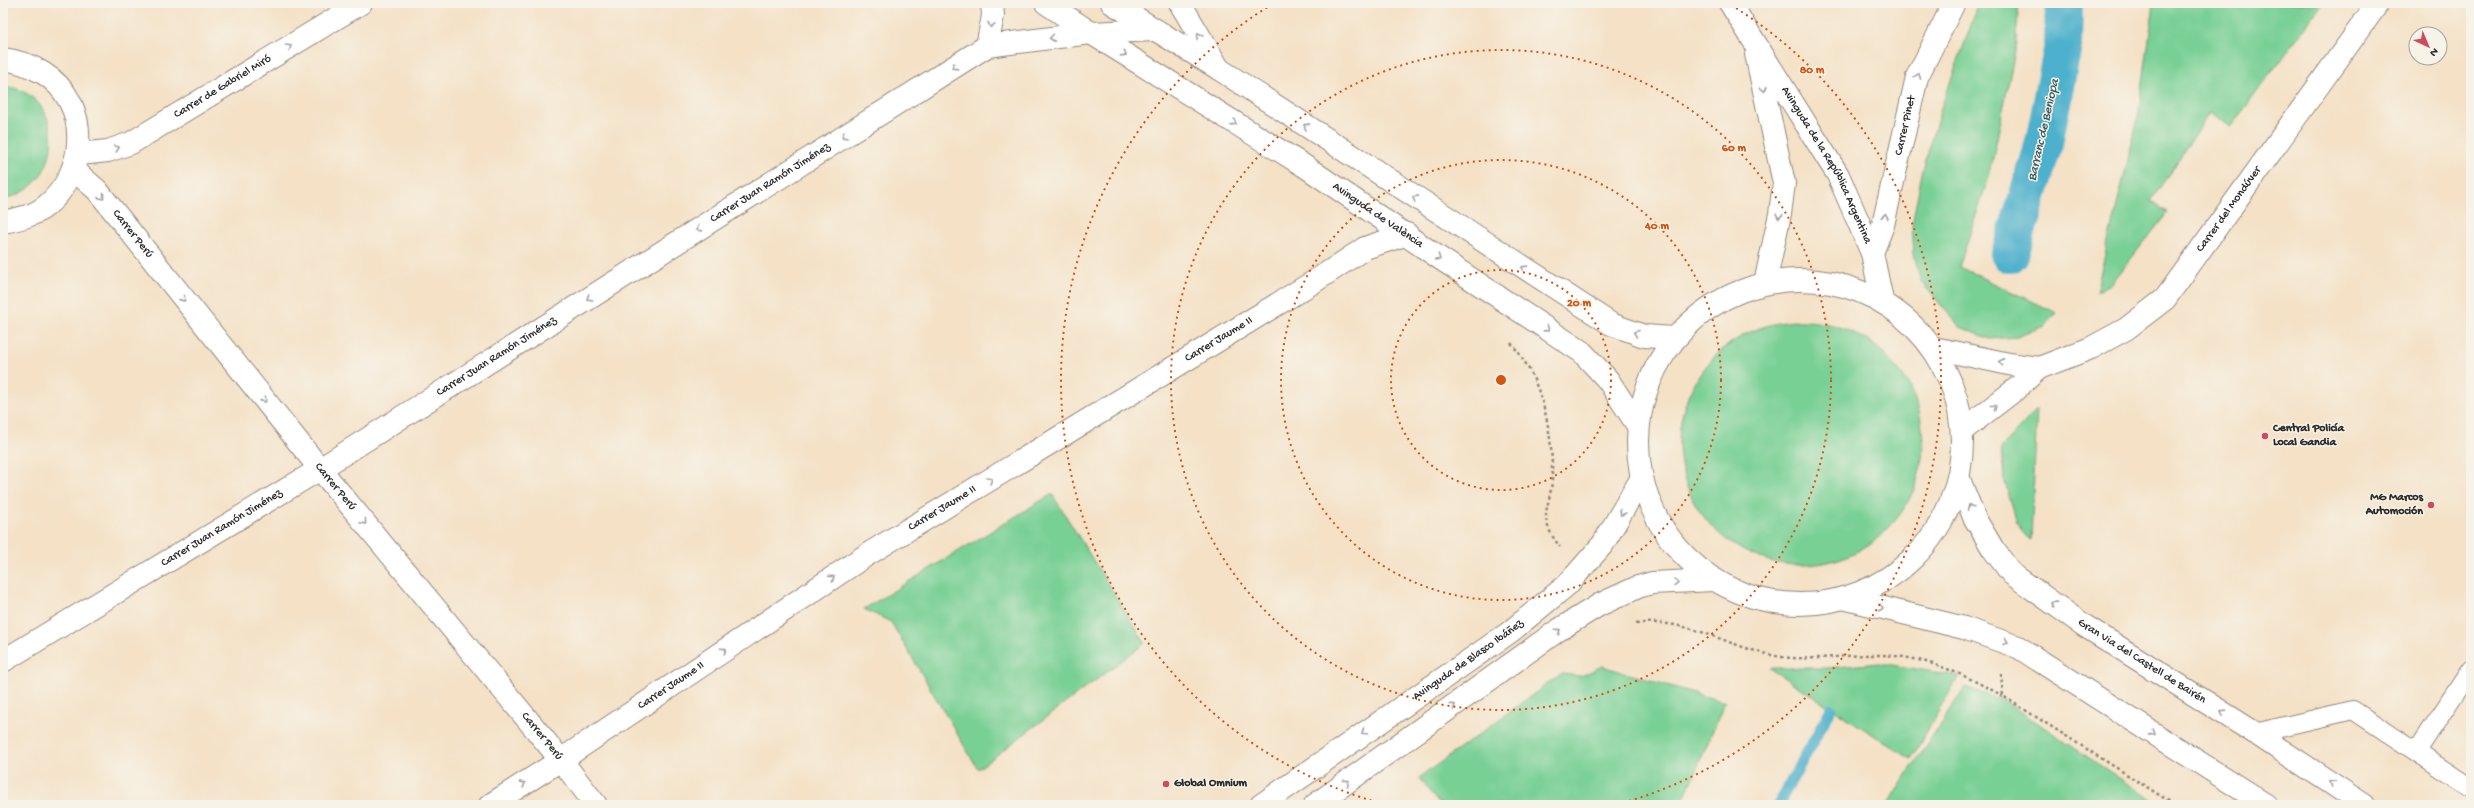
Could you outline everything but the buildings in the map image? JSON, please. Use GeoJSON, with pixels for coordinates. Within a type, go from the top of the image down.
{"type":"FeatureCollection","features":[{"type":"Feature","properties":{"kind":"street","name":"Carrer de Gabriel Miró"},"geometry":{"type":"LineString","coordinates":[[76,162],[131,142],[361,3]]}},
{"type":"Feature","properties":{"kind":"street"},"geometry":{"type":"LineString","coordinates":[[987,46],[993,16],[992,3]]}},
{"type":"Feature","properties":{"kind":"street","name":"Avinguda de València"},"geometry":{"type":"LineString","coordinates":[[1046,3],[1091,33],[1306,167],[1407,234],[1438,257],[1582,352],[1608,380],[1638,426]]}},
{"type":"Feature","properties":{"kind":"street"},"geometry":{"type":"LineString","coordinates":[[1112,3],[1219,69],[1611,324],[1644,336],[1674,338]]}},
{"type":"Feature","properties":{"kind":"street"},"geometry":{"type":"LineString","coordinates":[[1180,3],[1219,69]]}},
{"type":"Feature","properties":{"kind":"street","name":"Avinguda de la República Argentina"},"geometry":{"type":"LineString","coordinates":[[1730,3],[1753,37],[1838,175],[1872,253],[1882,300]]}},
{"type":"Feature","properties":{"kind":"street","name":"Carrer Pinet"},"geometry":{"type":"LineString","coordinates":[[1872,253],[1883,225],[1894,169],[1917,77],[1954,3]]}},
{"type":"Feature","properties":{"kind":"street","name":"Carrer del Mondúver"},"geometry":{"type":"LineString","coordinates":[[1963,430],[2016,389],[2039,368],[2091,348],[2126,329],[2165,299],[2378,3]]}},
{"type":"Feature","properties":{"kind":"street"},"geometry":{"type":"LineString","coordinates":[[1091,33],[1155,30]]}},
{"type":"Feature","properties":{"kind":"street","name":"Carrer Juan Ramón Jiménez"},"geometry":{"type":"LineString","coordinates":[[3,661],[320,469],[987,46],[1091,33]]}},
{"type":"Feature","properties":{"kind":"street","name":"Avinguda de la República Argentina"},"geometry":{"type":"LineString","coordinates":[[1753,37],[1784,183],[1780,214],[1765,283]]}},
{"type":"Feature","properties":{"kind":"street"},"geometry":{"type":"LineString","coordinates":[[3,59],[24,62],[44,73],[61,88],[73,108],[79,130],[76,162],[62,191],[45,207],[23,218],[3,222]]}},
{"type":"Feature","properties":{"kind":"street","name":"Carrer Perú"},"geometry":{"type":"LineString","coordinates":[[76,162],[320,469],[562,760],[596,805]]}},
{"type":"Feature","properties":{"kind":"street","name":"Carrer Jaume II"},"geometry":{"type":"LineString","coordinates":[[490,805],[562,760],[865,556],[1312,283],[1365,248],[1407,234]]}},
{"type":"Feature","properties":{"kind":"street"},"geometry":{"type":"LineString","coordinates":[[1806,278],[1846,285],[1882,300],[1906,317],[1934,348],[1947,370],[1956,394],[1963,430],[1962,455],[1958,479],[1946,512],[1928,541],[1904,566],[1875,586],[1843,598],[1810,604],[1776,603],[1744,595],[1713,580],[1680,553],[1656,519],[1642,479],[1638,453],[1638,426],[1647,388],[1657,364],[1674,338],[1700,313],[1725,298],[1765,283],[1806,278]]}},
{"type":"Feature","properties":{"kind":"street","name":"Carrer del Mondúver"},"geometry":{"type":"LineString","coordinates":[[1934,348],[2009,364],[2039,368]]}},
{"type":"Feature","properties":{"kind":"street","name":"Avinguda de Blasco Ibáñez"},"geometry":{"type":"LineString","coordinates":[[1261,805],[1510,632],[1567,585],[1603,544],[1642,479]]}},
{"type":"Feature","properties":{"kind":"street","name":"Gran Via del Castell de Bairén"},"geometry":{"type":"LineString","coordinates":[[1958,479],[1974,517],[1993,549],[2012,574],[2085,626],[2256,733],[2364,805]]}},
{"type":"Feature","properties":{"kind":"street"},"geometry":{"type":"LineString","coordinates":[[1315,805],[1557,631],[1599,604],[1652,583],[1713,580]]}},
{"type":"Feature","properties":{"kind":"street"},"geometry":{"type":"LineString","coordinates":[[1843,598],[1964,628],[2018,647],[2266,805]]}},
{"type":"Feature","properties":{"kind":"lane"},"geometry":{"type":"LineString","coordinates":[[2417,751],[2471,668]]}},
{"type":"Feature","properties":{"kind":"lane"},"geometry":{"type":"LineString","coordinates":[[2256,733],[2353,710],[2471,788]]}},
{"type":"Feature","properties":{"kind":"path"},"geometry":{"type":"LineString","coordinates":[[2001,675],[2003,696],[2175,805]]}},
{"type":"Feature","properties":{"kind":"green space"},"geometry":{"type":"Polygon","coordinates":[[[1979,3],[2019,3],[2015,51],[1990,173],[1959,267],[2057,313],[2044,326],[2017,337],[1990,339],[1960,327],[1921,282],[1914,254],[1912,225],[1922,173],[1942,105],[1979,3]]]}},
{"type":"Feature","properties":{"kind":"green space"},"geometry":{"type":"Polygon","coordinates":[[[2154,3],[2323,3],[2231,127],[2210,112],[2151,201],[2168,212],[2111,284],[2096,292],[2138,118],[2154,3]]]}},
{"type":"Feature","properties":{"kind":"green space"},"geometry":{"type":"Polygon","coordinates":[[[3,86],[24,92],[39,105],[48,121],[51,141],[48,160],[39,178],[24,191],[3,199],[3,86]]]}},
{"type":"Feature","properties":{"kind":"green space"},"geometry":{"type":"Polygon","coordinates":[[[1801,321],[1825,324],[1848,331],[1869,342],[1887,357],[1902,375],[1913,396],[1920,419],[1923,443],[1920,467],[1913,490],[1902,511],[1887,529],[1869,544],[1848,555],[1825,562],[1801,565],[1777,562],[1754,555],[1733,544],[1715,529],[1700,511],[1689,490],[1682,467],[1679,443],[1682,419],[1689,396],[1700,375],[1715,357],[1733,342],[1754,331],[1777,324],[1801,321]]]}},
{"type":"Feature","properties":{"kind":"green space"},"geometry":{"type":"Polygon","coordinates":[[[2037,409],[2031,540],[2017,523],[2004,479],[2001,448],[2037,409]]]}},
{"type":"Feature","properties":{"kind":"green space"},"geometry":{"type":"Polygon","coordinates":[[[1052,494],[1145,643],[978,769],[891,622],[864,609],[1052,494]]]}},
{"type":"Feature","properties":{"kind":"green space"},"geometry":{"type":"Polygon","coordinates":[[[1880,663],[1959,676],[1911,759],[1769,668],[1826,668],[1880,663]]]}},
{"type":"Feature","properties":{"kind":"green space"},"geometry":{"type":"Polygon","coordinates":[[[1602,666],[1725,702],[1681,805],[1440,805],[1419,778],[1561,674],[1581,676],[1602,666]]]}},
{"type":"Feature","properties":{"kind":"green space"},"geometry":{"type":"Polygon","coordinates":[[[1965,687],[2005,701],[2159,805],[1887,805],[1965,687]]]}},
{"type":"Feature","properties":{"kind":"waterway","name":"Barranc de Beniopa"},"geometry":{"type":"LineString","coordinates":[[2010,254],[2044,143],[2063,45],[2064,3]]}},
{"type":"Feature","properties":{"kind":"waterway"},"geometry":{"type":"LineString","coordinates":[[1778,805],[1831,709]]}},
{"type":"Feature","properties":{"kind":"place","name":"Central Policía Local Gandia"},"geometry":{"type":"Point","coordinates":[2265,436]}},
{"type":"Feature","properties":{"kind":"place","name":"MG Marcos Automoción"},"geometry":{"type":"Point","coordinates":[2431,505]}},
{"type":"Feature","properties":{"kind":"place","name":"Global Omnium"},"geometry":{"type":"Point","coordinates":[1166,784]}}]}
